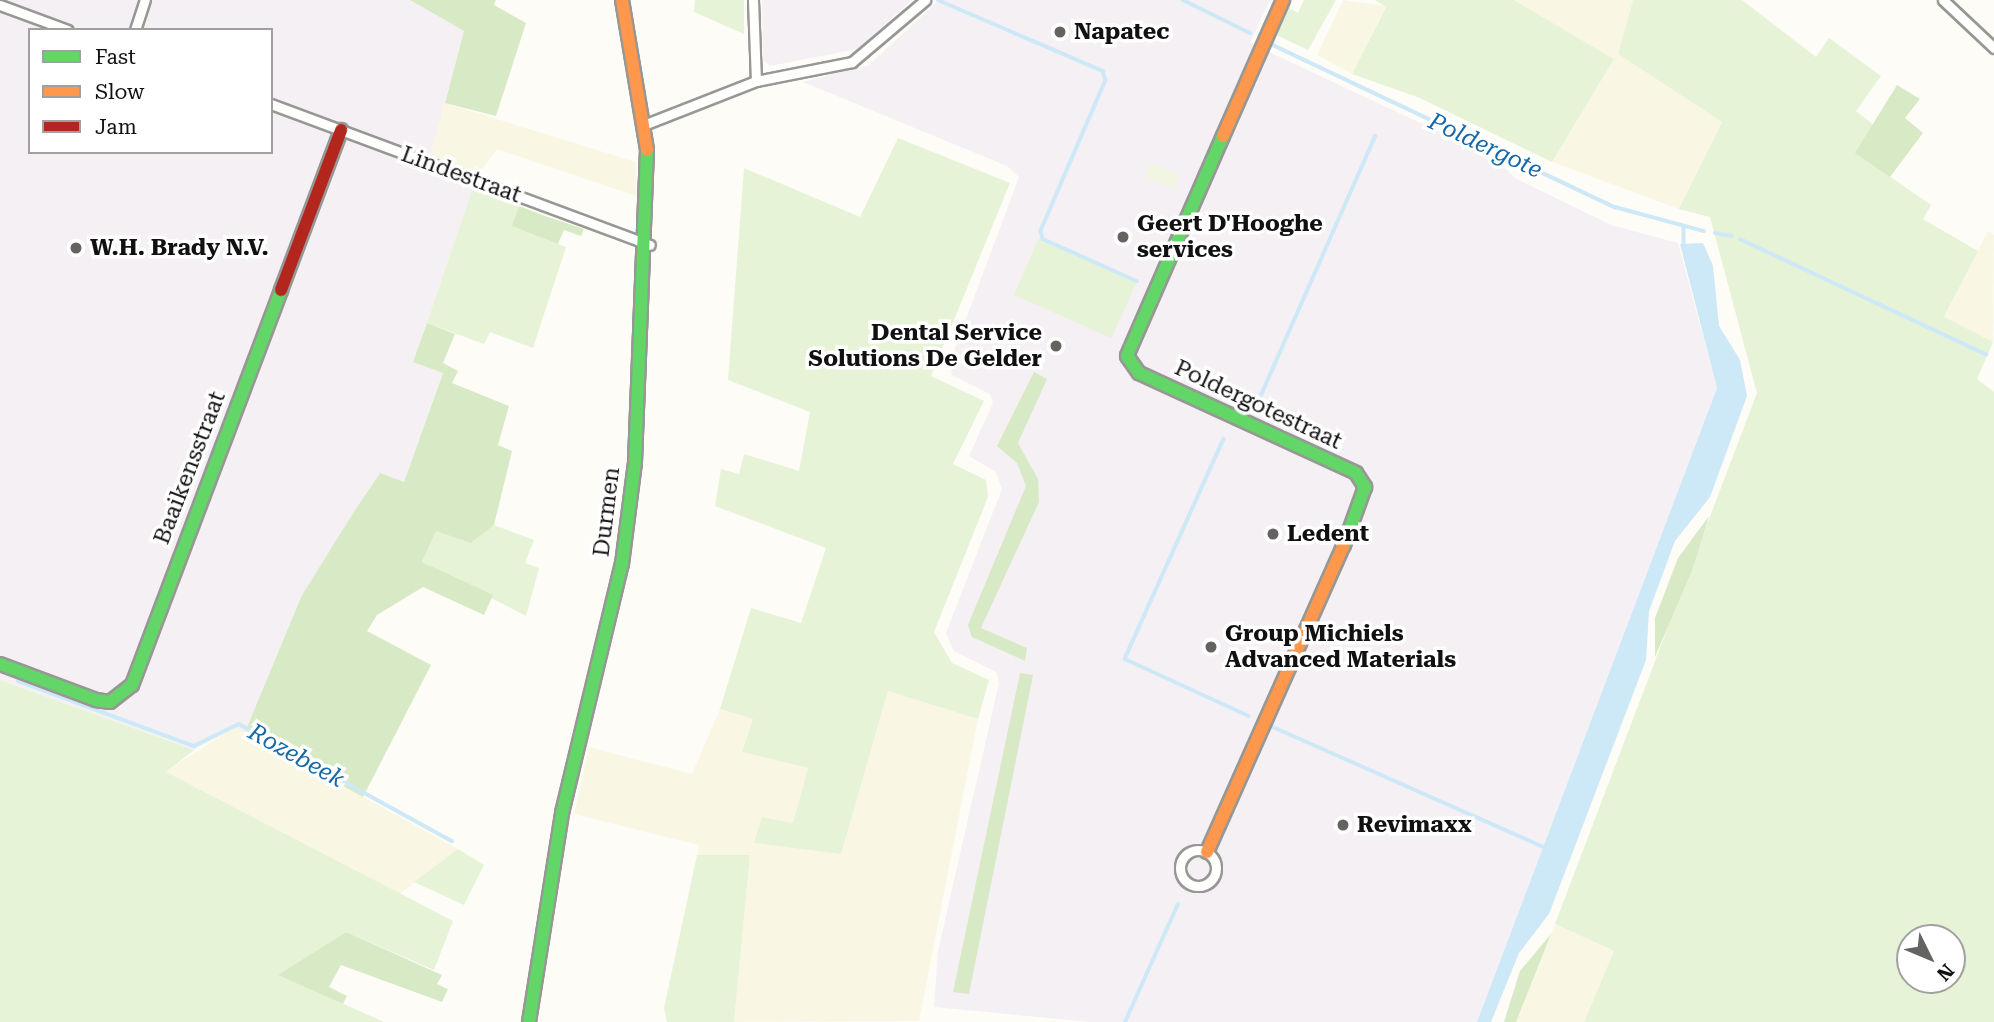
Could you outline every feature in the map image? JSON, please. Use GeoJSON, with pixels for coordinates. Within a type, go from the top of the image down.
{"type":"FeatureCollection","features":[{"type":"Feature","properties":{"kind":"street"},"geometry":{"type":"LineString","coordinates":[[136,28],[145,0]]}},
{"type":"Feature","properties":{"kind":"street","name":"Durmen"},"geometry":{"type":"LineString","coordinates":[[529,1022],[562,813],[622,564],[650,245],[646,124],[622,0]]}},
{"type":"Feature","properties":{"kind":"street"},"geometry":{"type":"LineString","coordinates":[[753,0],[756,81]]}},
{"type":"Feature","properties":{"kind":"street"},"geometry":{"type":"LineString","coordinates":[[646,124],[756,81],[852,62],[925,0]]}},
{"type":"Feature","properties":{"kind":"street","name":"Poldergotestraat"},"geometry":{"type":"LineString","coordinates":[[1207,852],[1185,856],[1180,867],[1188,883],[1203,885],[1215,874],[1207,852],[1361,508],[1365,486],[1356,473],[1139,373],[1127,356],[1283,0]]}},
{"type":"Feature","properties":{"kind":"street"},"geometry":{"type":"LineString","coordinates":[[1943,0],[1994,48]]}},
{"type":"Feature","properties":{"kind":"street"},"geometry":{"type":"LineString","coordinates":[[0,5],[63,28]]}},
{"type":"Feature","properties":{"kind":"street","name":"Lindestraat"},"geometry":{"type":"LineString","coordinates":[[273,105],[650,245]]}},
{"type":"Feature","properties":{"kind":"street","name":"Baaikensstraat"},"geometry":{"type":"LineString","coordinates":[[0,664],[96,700],[110,702],[132,685],[341,130]]}},
{"type":"Feature","properties":{"kind":"shaded area"},"geometry":{"type":"Polygon","coordinates":[[[0,0],[410,0],[464,31],[431,155],[478,175],[414,362],[443,372],[404,482],[380,473],[355,510],[302,595],[245,732],[233,728],[194,750],[0,680],[0,0]]]}},
{"type":"Feature","properties":{"kind":"shaded area"},"geometry":{"type":"Polygon","coordinates":[[[762,0],[912,0],[857,49],[770,66],[763,60],[762,0]]]}},
{"type":"Feature","properties":{"kind":"shaded area"},"geometry":{"type":"Polygon","coordinates":[[[939,0],[1270,0],[1250,43],[1493,157],[1515,178],[1611,225],[1678,243],[1717,388],[1477,1022],[1090,1022],[934,1007],[938,951],[999,683],[996,672],[954,651],[946,633],[1002,489],[996,472],[969,456],[993,403],[990,394],[952,375],[950,362],[1019,177],[1007,166],[803,82],[869,65],[939,0]]]}},
{"type":"Feature","properties":{"kind":"shaded area"},"geometry":{"type":"Polygon","coordinates":[[[1343,0],[1386,6],[1352,74],[1317,55],[1343,0]]]}},
{"type":"Feature","properties":{"kind":"shaded area"},"geometry":{"type":"Polygon","coordinates":[[[1514,0],[1633,0],[1618,54],[1722,122],[1679,209],[1552,162],[1614,59],[1514,0]]]}},
{"type":"Feature","properties":{"kind":"shaded area"},"geometry":{"type":"Polygon","coordinates":[[[445,103],[636,162],[636,196],[497,149],[478,175],[431,155],[445,103]]]}},
{"type":"Feature","properties":{"kind":"shaded area"},"geometry":{"type":"Polygon","coordinates":[[[1988,231],[1994,235],[1993,342],[1944,318],[1988,231]]]}},
{"type":"Feature","properties":{"kind":"shaded area"},"geometry":{"type":"Polygon","coordinates":[[[888,691],[978,719],[919,1021],[734,1022],[750,855],[697,855],[699,845],[574,814],[589,747],[692,774],[720,709],[753,719],[743,752],[808,768],[793,823],[841,854],[888,691]]]}},
{"type":"Feature","properties":{"kind":"shaded area"},"geometry":{"type":"Polygon","coordinates":[[[233,728],[245,732],[458,849],[397,896],[165,772],[233,728]]]}},
{"type":"Feature","properties":{"kind":"shaded area"},"geometry":{"type":"Polygon","coordinates":[[[1555,924],[1614,951],[1584,1022],[1516,1022],[1555,924]]]}},
{"type":"Feature","properties":{"kind":"green space"},"geometry":{"type":"Polygon","coordinates":[[[410,0],[496,0],[494,5],[526,23],[496,116],[445,103],[464,31],[410,0]]]}},
{"type":"Feature","properties":{"kind":"green space"},"geometry":{"type":"Polygon","coordinates":[[[695,0],[744,0],[744,34],[694,12],[695,0]]]}},
{"type":"Feature","properties":{"kind":"green space"},"geometry":{"type":"Polygon","coordinates":[[[1304,0],[1336,0],[1308,50],[1274,34],[1287,7],[1298,13],[1304,0]]]}},
{"type":"Feature","properties":{"kind":"green space"},"geometry":{"type":"Polygon","coordinates":[[[1375,0],[1514,0],[1614,59],[1552,162],[1420,98],[1352,74],[1386,7],[1375,0]]]}},
{"type":"Feature","properties":{"kind":"green space"},"geometry":{"type":"Polygon","coordinates":[[[1633,0],[1742,0],[1816,57],[1829,38],[1881,76],[1856,111],[1875,126],[1856,153],[1931,205],[1923,219],[1978,251],[1944,317],[1993,342],[1977,379],[1994,392],[1994,1022],[1584,1022],[1614,951],[1555,924],[1757,393],[1710,217],[1679,209],[1722,122],[1618,54],[1633,0]]]}},
{"type":"Feature","properties":{"kind":"green space"},"geometry":{"type":"Polygon","coordinates":[[[1897,85],[1920,99],[1905,118],[1923,133],[1890,177],[1855,153],[1897,85]]]}},
{"type":"Feature","properties":{"kind":"green space"},"geometry":{"type":"Polygon","coordinates":[[[898,138],[1010,183],[931,376],[984,401],[953,464],[986,480],[988,497],[934,632],[952,663],[989,680],[978,719],[888,691],[841,854],[754,843],[762,817],[793,823],[808,768],[742,752],[753,719],[720,709],[751,608],[801,623],[826,548],[715,506],[721,469],[739,474],[744,454],[799,471],[810,412],[728,380],[744,168],[860,217],[898,138]]]}},
{"type":"Feature","properties":{"kind":"green space"},"geometry":{"type":"Polygon","coordinates":[[[1151,163],[1180,175],[1174,189],[1145,177],[1151,163]]]}},
{"type":"Feature","properties":{"kind":"green space"},"geometry":{"type":"Polygon","coordinates":[[[473,188],[519,206],[513,226],[566,247],[533,348],[490,332],[484,344],[427,323],[473,188]]]}},
{"type":"Feature","properties":{"kind":"green space"},"geometry":{"type":"Polygon","coordinates":[[[519,206],[584,229],[581,236],[564,230],[558,244],[512,226],[519,206]]]}},
{"type":"Feature","properties":{"kind":"green space"},"geometry":{"type":"Polygon","coordinates":[[[1039,238],[1137,282],[1112,338],[1014,295],[1039,238]]]}},
{"type":"Feature","properties":{"kind":"green space"},"geometry":{"type":"Polygon","coordinates":[[[427,323],[455,334],[443,363],[458,371],[452,383],[509,406],[498,445],[512,451],[494,525],[471,543],[436,531],[422,562],[493,595],[484,615],[423,587],[377,615],[367,631],[431,665],[363,797],[245,732],[302,595],[355,510],[380,473],[404,482],[443,373],[413,362],[427,323]]]}},
{"type":"Feature","properties":{"kind":"green space"},"geometry":{"type":"Polygon","coordinates":[[[1034,372],[1047,379],[1018,443],[1038,479],[1039,502],[981,628],[1027,648],[1025,661],[972,637],[968,625],[1026,486],[1017,463],[997,446],[1034,372]]]}},
{"type":"Feature","properties":{"kind":"green space"},"geometry":{"type":"Polygon","coordinates":[[[1709,516],[1693,568],[1655,657],[1655,618],[1678,558],[1709,516]]]}},
{"type":"Feature","properties":{"kind":"green space"},"geometry":{"type":"Polygon","coordinates":[[[494,525],[534,540],[525,563],[539,568],[526,616],[422,562],[436,530],[471,542],[494,525]]]}},
{"type":"Feature","properties":{"kind":"green space"},"geometry":{"type":"Polygon","coordinates":[[[1020,673],[1033,675],[969,994],[953,992],[1020,673]]]}},
{"type":"Feature","properties":{"kind":"green space"},"geometry":{"type":"Polygon","coordinates":[[[0,680],[194,750],[166,772],[453,921],[434,970],[346,932],[279,975],[384,1022],[0,1022],[0,680]]]}},
{"type":"Feature","properties":{"kind":"green space"},"geometry":{"type":"Polygon","coordinates":[[[458,849],[484,865],[464,905],[414,882],[458,849]]]}},
{"type":"Feature","properties":{"kind":"green space"},"geometry":{"type":"Polygon","coordinates":[[[697,855],[750,855],[734,1022],[667,1022],[664,1008],[697,855]]]}},
{"type":"Feature","properties":{"kind":"green space"},"geometry":{"type":"Polygon","coordinates":[[[346,932],[442,975],[437,984],[448,989],[442,1002],[341,965],[329,987],[347,996],[343,1004],[278,975],[346,932]]]}},
{"type":"Feature","properties":{"kind":"green space"},"geometry":{"type":"Polygon","coordinates":[[[1551,934],[1516,1022],[1504,1022],[1520,971],[1551,934]]]}},
{"type":"Feature","properties":{"kind":"water"},"geometry":{"type":"Polygon","coordinates":[[[1703,243],[1713,266],[1719,326],[1740,360],[1747,396],[1710,497],[1675,541],[1649,611],[1646,660],[1549,914],[1519,953],[1491,1022],[1477,1022],[1717,388],[1680,244],[1703,243]]]}},
{"type":"Feature","properties":{"kind":"waterway"},"geometry":{"type":"LineString","coordinates":[[938,0],[1103,71],[1106,80],[1041,231],[1043,239],[1137,281]]}},
{"type":"Feature","properties":{"kind":"waterway","name":"Poldergote"},"geometry":{"type":"LineString","coordinates":[[1183,0],[1250,33]]}},
{"type":"Feature","properties":{"kind":"waterway","name":"Poldergote"},"geometry":{"type":"LineString","coordinates":[[1271,44],[1615,207],[1704,231]]}},
{"type":"Feature","properties":{"kind":"waterway"},"geometry":{"type":"LineString","coordinates":[[1254,411],[1375,137]]}},
{"type":"Feature","properties":{"kind":"waterway"},"geometry":{"type":"LineString","coordinates":[[1684,226],[1684,244]]}},
{"type":"Feature","properties":{"kind":"waterway","name":"Poldergote"},"geometry":{"type":"LineString","coordinates":[[1715,233],[1732,236]]}},
{"type":"Feature","properties":{"kind":"waterway","name":"Poldergote"},"geometry":{"type":"LineString","coordinates":[[1740,239],[1986,354]]}},
{"type":"Feature","properties":{"kind":"waterway"},"geometry":{"type":"LineString","coordinates":[[1224,439],[1125,659],[1249,716]]}},
{"type":"Feature","properties":{"kind":"waterway","name":"Rozebeek"},"geometry":{"type":"LineString","coordinates":[[18,681],[194,746],[239,724],[452,841]]}},
{"type":"Feature","properties":{"kind":"waterway"},"geometry":{"type":"LineString","coordinates":[[1273,727],[1544,847]]}},
{"type":"Feature","properties":{"kind":"waterway"},"geometry":{"type":"LineString","coordinates":[[1125,1022],[1178,904]]}},
{"type":"Feature","properties":{"kind":"traffic: fast"},"geometry":{"type":"LineString","coordinates":[[1223,136],[1127,356],[1139,373],[1356,473],[1365,487],[1344,545]]}},
{"type":"Feature","properties":{"kind":"traffic: fast"},"geometry":{"type":"LineString","coordinates":[[529,1022],[562,813],[622,564],[635,462],[647,150]]}},
{"type":"Feature","properties":{"kind":"traffic: fast"},"geometry":{"type":"LineString","coordinates":[[0,664],[96,700],[110,702],[132,685],[281,290]]}},
{"type":"Feature","properties":{"kind":"traffic: slow"},"geometry":{"type":"LineString","coordinates":[[622,0],[647,150]]}},
{"type":"Feature","properties":{"kind":"traffic: slow"},"geometry":{"type":"LineString","coordinates":[[1223,136],[1283,0]]}},
{"type":"Feature","properties":{"kind":"traffic: slow"},"geometry":{"type":"LineString","coordinates":[[1207,852],[1344,545]]}},
{"type":"Feature","properties":{"kind":"traffic: jam"},"geometry":{"type":"LineString","coordinates":[[281,290],[341,130]]}},
{"type":"Feature","properties":{"kind":"place","name":"Napatec"},"geometry":{"type":"Point","coordinates":[1060,32]}},
{"type":"Feature","properties":{"kind":"place","name":"Geert D'Hooghe services"},"geometry":{"type":"Point","coordinates":[1123,237]}},
{"type":"Feature","properties":{"kind":"place","name":"W.H. Brady N.V."},"geometry":{"type":"Point","coordinates":[76,248]}},
{"type":"Feature","properties":{"kind":"place","name":"Dental Service Solutions De Gelder"},"geometry":{"type":"Point","coordinates":[1056,346]}},
{"type":"Feature","properties":{"kind":"place","name":"Ledent"},"geometry":{"type":"Point","coordinates":[1273,534]}},
{"type":"Feature","properties":{"kind":"place","name":"Group Michiels Advanced Materials"},"geometry":{"type":"Point","coordinates":[1211,647]}},
{"type":"Feature","properties":{"kind":"place","name":"Revimaxx"},"geometry":{"type":"Point","coordinates":[1343,825]}}]}
